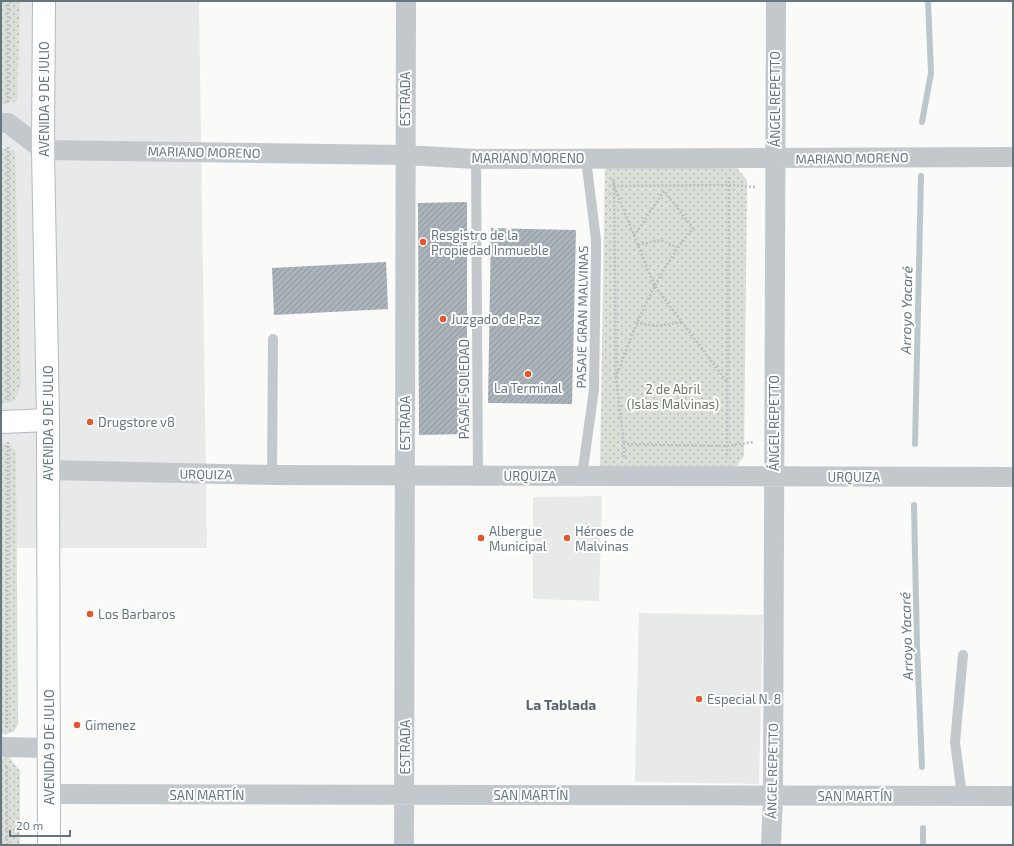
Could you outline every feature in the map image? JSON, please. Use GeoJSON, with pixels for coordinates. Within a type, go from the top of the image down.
{"type":"FeatureCollection","features":[{"type":"Feature","properties":{"kind":"main road","name":"AVENIDA 9 DE JULIO"},"geometry":{"type":"LineString","coordinates":[[44,1],[43,150],[48,420],[49,845]]}},
{"type":"Feature","properties":{"kind":"main road"},"geometry":{"type":"LineString","coordinates":[[1,422],[48,420]]}},
{"type":"Feature","properties":{"kind":"street","name":"ESTRADA"},"geometry":{"type":"LineString","coordinates":[[404,845],[406,1]]}},
{"type":"Feature","properties":{"kind":"street","name":"ÁNGEL REPETTO"},"geometry":{"type":"LineString","coordinates":[[771,845],[773,796],[776,1]]}},
{"type":"Feature","properties":{"kind":"street"},"geometry":{"type":"LineString","coordinates":[[1,123],[8,123],[43,150]]}},
{"type":"Feature","properties":{"kind":"street","name":"MARIANO MORENO"},"geometry":{"type":"LineString","coordinates":[[43,150],[405,155],[476,159],[1013,157]]}},
{"type":"Feature","properties":{"kind":"street","name":"URQUIZA"},"geometry":{"type":"LineString","coordinates":[[48,470],[272,475],[405,476],[1013,477]]}},
{"type":"Feature","properties":{"kind":"street"},"geometry":{"type":"LineString","coordinates":[[1,746],[49,748]]}},
{"type":"Feature","properties":{"kind":"street","name":"SAN MARTÍN"},"geometry":{"type":"LineString","coordinates":[[49,794],[1013,796]]}},
{"type":"Feature","properties":{"kind":"lane","name":"PASAJE SOLEDAD"},"geometry":{"type":"LineString","coordinates":[[476,159],[478,476]]}},
{"type":"Feature","properties":{"kind":"lane","name":"PASAJE GRAN MALVINAS"},"geometry":{"type":"LineString","coordinates":[[582,476],[594,389],[596,246],[586,159]]}},
{"type":"Feature","properties":{"kind":"lane"},"geometry":{"type":"LineString","coordinates":[[272,475],[273,339]]}},
{"type":"Feature","properties":{"kind":"lane"},"geometry":{"type":"LineString","coordinates":[[962,796],[955,742],[963,655]]}},
{"type":"Feature","properties":{"kind":"path"},"geometry":{"type":"LineString","coordinates":[[727,476],[729,185]]}},
{"type":"Feature","properties":{"kind":"path"},"geometry":{"type":"LineString","coordinates":[[614,186],[729,185],[775,189]]}},
{"type":"Feature","properties":{"kind":"path"},"geometry":{"type":"LineString","coordinates":[[614,186],[654,285],[727,382]]}},
{"type":"Feature","properties":{"kind":"path"},"geometry":{"type":"LineString","coordinates":[[614,186],[616,377],[624,444],[622,476]]}},
{"type":"Feature","properties":{"kind":"path"},"geometry":{"type":"LineString","coordinates":[[634,236],[664,191],[664,186]]}},
{"type":"Feature","properties":{"kind":"path"},"geometry":{"type":"LineString","coordinates":[[616,377],[636,323],[654,285],[677,247],[693,228],[664,191]]}},
{"type":"Feature","properties":{"kind":"path"},"geometry":{"type":"LineString","coordinates":[[638,245],[660,240],[677,247]]}},
{"type":"Feature","properties":{"kind":"path"},"geometry":{"type":"LineString","coordinates":[[636,323],[658,326],[682,322]]}},
{"type":"Feature","properties":{"kind":"path"},"geometry":{"type":"LineString","coordinates":[[624,444],[728,446],[774,438]]}},
{"type":"Feature","properties":{"kind":"shaded area"},"geometry":{"type":"Polygon","coordinates":[[[1,1],[199,1],[207,548],[1,548],[1,1]]]}},
{"type":"Feature","properties":{"kind":"shaded area","name":"Héroes de Malvinas"},"geometry":{"type":"Polygon","coordinates":[[[602,496],[599,601],[533,599],[533,497],[602,496]]]}},
{"type":"Feature","properties":{"kind":"shaded area","name":"Especial N. 8"},"geometry":{"type":"Polygon","coordinates":[[[639,613],[763,615],[759,784],[635,782],[639,613]]]}},
{"type":"Feature","properties":{"kind":"green space"},"geometry":{"type":"Polygon","coordinates":[[[1,1],[20,1],[17,101],[1,105],[1,1]]]}},
{"type":"Feature","properties":{"kind":"green space"},"geometry":{"type":"Polygon","coordinates":[[[1,148],[15,151],[21,385],[14,401],[1,404],[1,148]]]}},
{"type":"Feature","properties":{"kind":"green space","name":"2 de Abril (Islas Malvinas)"},"geometry":{"type":"Polygon","coordinates":[[[605,166],[735,166],[747,180],[744,456],[737,466],[600,471],[605,166]]]}},
{"type":"Feature","properties":{"kind":"green space"},"geometry":{"type":"Polygon","coordinates":[[[1,444],[10,445],[16,451],[18,724],[14,732],[1,735],[1,444]]]}},
{"type":"Feature","properties":{"kind":"green space"},"geometry":{"type":"Polygon","coordinates":[[[9,757],[20,771],[20,845],[1,845],[1,758],[9,757]]]}},
{"type":"Feature","properties":{"kind":"building","name":"Juzgado de Paz"},"geometry":{"type":"Polygon","coordinates":[[[467,202],[467,434],[419,435],[418,203],[467,202]]]}},
{"type":"Feature","properties":{"kind":"building"},"geometry":{"type":"Polygon","coordinates":[[[491,228],[576,230],[572,404],[488,403],[491,228]]]}},
{"type":"Feature","properties":{"kind":"building"},"geometry":{"type":"Polygon","coordinates":[[[386,262],[388,309],[274,315],[272,268],[386,262]]]}},
{"type":"Feature","properties":{"kind":"waterway","name":"Arroyo Yacaré"},"geometry":{"type":"LineString","coordinates":[[922,122],[931,73],[928,1]]}},
{"type":"Feature","properties":{"kind":"waterway","name":"Arroyo Yacaré"},"geometry":{"type":"LineString","coordinates":[[915,444],[921,176]]}},
{"type":"Feature","properties":{"kind":"waterway","name":"Arroyo Yacaré"},"geometry":{"type":"LineString","coordinates":[[914,505],[917,645],[922,767]]}},
{"type":"Feature","properties":{"kind":"waterway","name":"Arroyo Yacaré"},"geometry":{"type":"LineString","coordinates":[[923,828],[923,845]]}},
{"type":"Feature","properties":{"kind":"place","name":"Resgistro de la Propiedad Inmueble"},"geometry":{"type":"Point","coordinates":[423,242]}},
{"type":"Feature","properties":{"kind":"place","name":"Juzgado de Paz"},"geometry":{"type":"Point","coordinates":[443,319]}},
{"type":"Feature","properties":{"kind":"place","name":"La Terminal"},"geometry":{"type":"Point","coordinates":[528,374]}},
{"type":"Feature","properties":{"kind":"place","name":"Drugstore v8"},"geometry":{"type":"Point","coordinates":[90,422]}},
{"type":"Feature","properties":{"kind":"place","name":"Albergue Municipal"},"geometry":{"type":"Point","coordinates":[481,538]}},
{"type":"Feature","properties":{"kind":"place","name":"Héroes de Malvinas"},"geometry":{"type":"Point","coordinates":[567,538]}},
{"type":"Feature","properties":{"kind":"place","name":"Los Barbaros"},"geometry":{"type":"Point","coordinates":[90,614]}},
{"type":"Feature","properties":{"kind":"place","name":"Especial N. 8"},"geometry":{"type":"Point","coordinates":[699,699]}},
{"type":"Feature","properties":{"kind":"place","name":"Gimenez"},"geometry":{"type":"Point","coordinates":[77,725]}},
{"type":"Feature","properties":{"kind":"district","name":"La Tablada"},"geometry":{"type":"Point","coordinates":[561,704]}}]}
